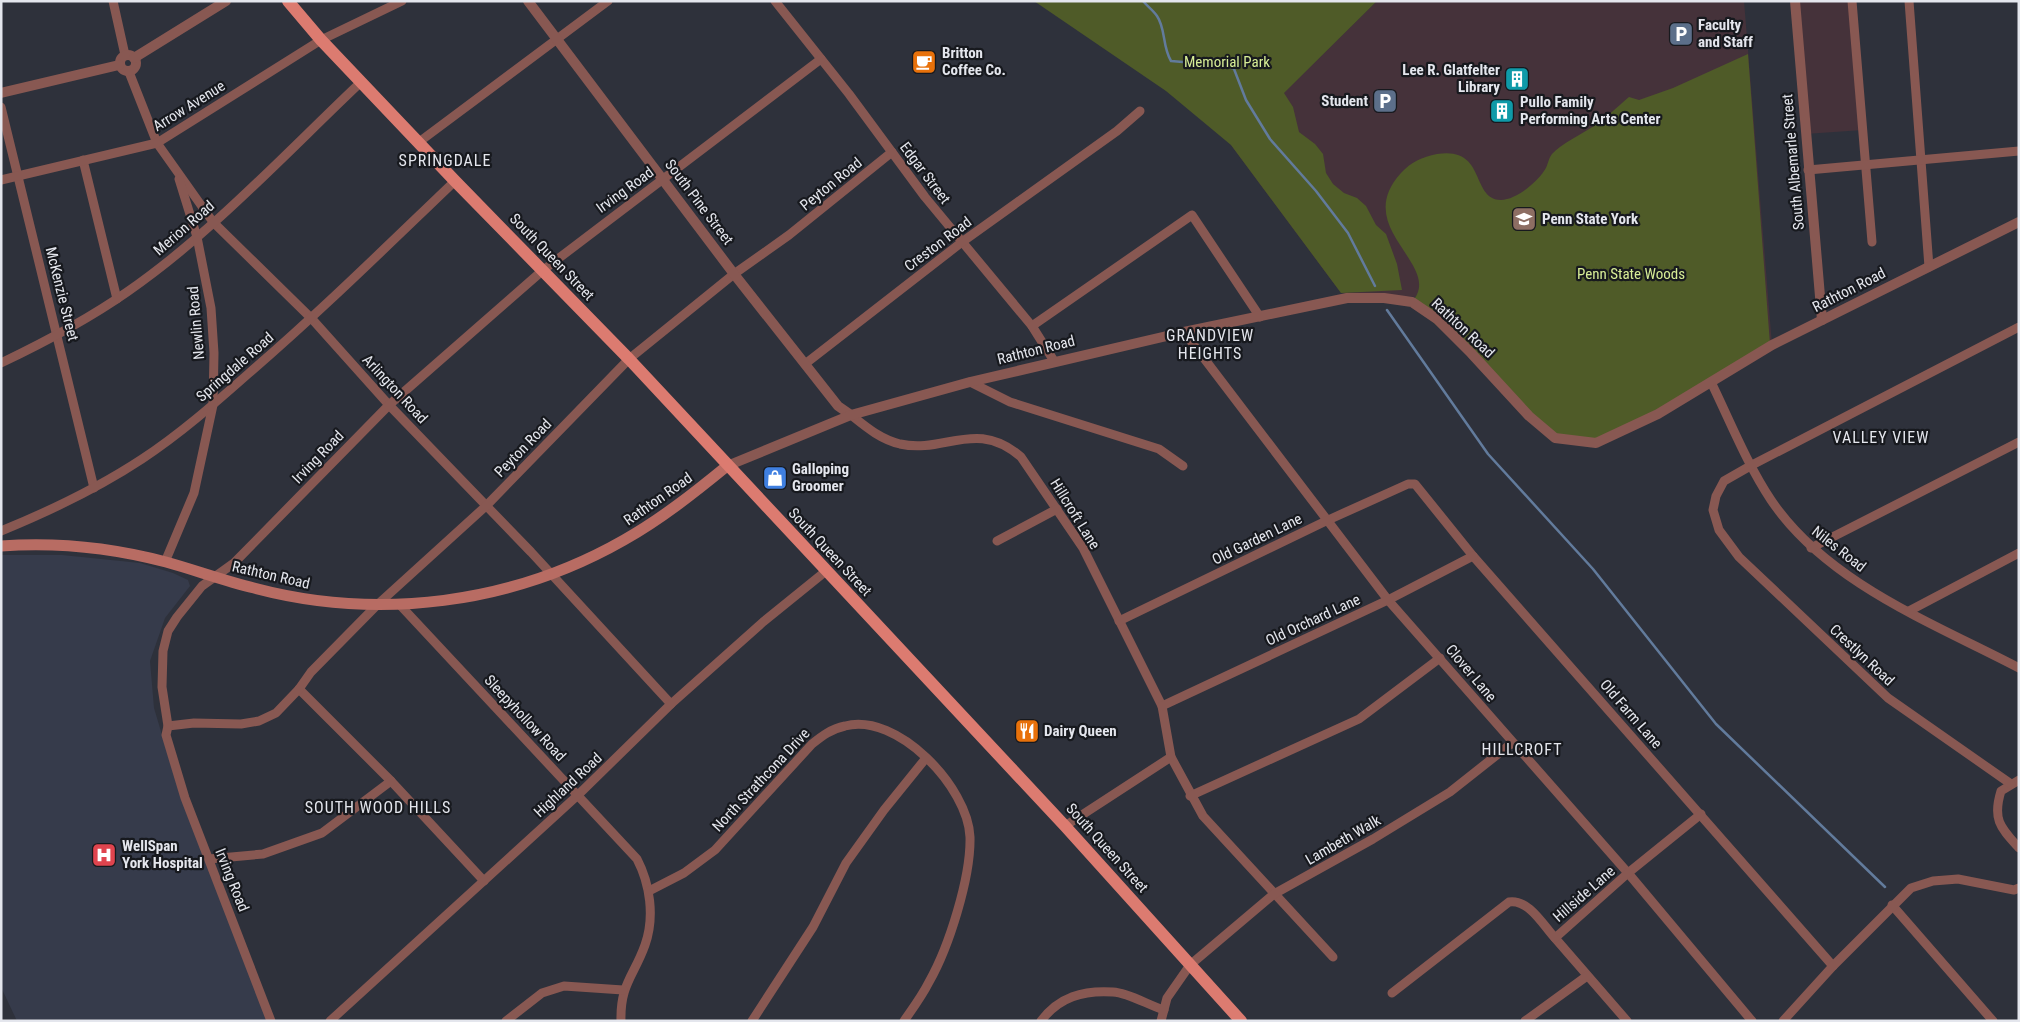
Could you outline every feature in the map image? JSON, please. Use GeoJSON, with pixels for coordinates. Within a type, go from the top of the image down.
{"type":"FeatureCollection","features":[{"type":"Feature","properties":{"kind":"main road","name":"South Queen Street"},"geometry":{"type":"LineString","coordinates":[[288,1],[322,40],[455,181],[629,359],[1065,826],[1241,1021]]}},
{"type":"Feature","properties":{"kind":"main road","name":"Rathton Road"},"geometry":{"type":"LineString","coordinates":[[1,546],[79,547],[165,562],[291,597],[334,603],[400,605],[454,600],[507,588],[550,574],[593,556],[653,523],[681,504],[727,466]]}},
{"type":"Feature","properties":{"kind":"street"},"geometry":{"type":"LineString","coordinates":[[113,1],[130,57],[135,67],[129,72],[122,69],[119,64]]}},
{"type":"Feature","properties":{"kind":"street"},"geometry":{"type":"LineString","coordinates":[[119,64],[121,58],[130,57],[226,1]]}},
{"type":"Feature","properties":{"kind":"street","name":"Arrow Avenue"},"geometry":{"type":"LineString","coordinates":[[1,180],[157,143],[322,40],[402,1]]}},
{"type":"Feature","properties":{"kind":"street","name":"South Pine Street"},"geometry":{"type":"LineString","coordinates":[[528,1],[734,274],[838,406],[851,415]]}},
{"type":"Feature","properties":{"kind":"street"},"geometry":{"type":"LineString","coordinates":[[420,142],[608,1]]}},
{"type":"Feature","properties":{"kind":"street","name":"Edgar Street"},"geometry":{"type":"LineString","coordinates":[[775,1],[925,196],[1032,326],[1054,361]]}},
{"type":"Feature","properties":{"kind":"street","name":"South Albemarle Street"},"geometry":{"type":"LineString","coordinates":[[1795,1],[1822,320]]}},
{"type":"Feature","properties":{"kind":"street"},"geometry":{"type":"LineString","coordinates":[[1852,1],[1872,242]]}},
{"type":"Feature","properties":{"kind":"street"},"geometry":{"type":"LineString","coordinates":[[1909,1],[1929,267]]}},
{"type":"Feature","properties":{"kind":"street","name":"Irving Road"},"geometry":{"type":"LineString","coordinates":[[271,1021],[172,761],[166,735],[168,726],[162,687],[162,650],[168,632],[177,617],[202,586],[234,562],[389,405],[542,271],[821,60]]}},
{"type":"Feature","properties":{"kind":"street"},"geometry":{"type":"LineString","coordinates":[[1,93],[119,64]]}},
{"type":"Feature","properties":{"kind":"street","name":"Arlington Road"},"geometry":{"type":"LineString","coordinates":[[129,72],[157,143],[213,222],[312,319],[389,405],[671,704]]}},
{"type":"Feature","properties":{"kind":"street","name":"Merion Road"},"geometry":{"type":"LineString","coordinates":[[1,363],[58,336],[117,299],[197,237],[361,82]]}},
{"type":"Feature","properties":{"kind":"street","name":"McKenzie Street"},"geometry":{"type":"LineString","coordinates":[[1,107],[94,488]]}},
{"type":"Feature","properties":{"kind":"street","name":"Creston Road"},"geometry":{"type":"LineString","coordinates":[[805,364],[962,242],[1117,131],[1140,111]]}},
{"type":"Feature","properties":{"kind":"street"},"geometry":{"type":"LineString","coordinates":[[1808,170],[2019,151]]}},
{"type":"Feature","properties":{"kind":"street","name":"Peyton Road"},"geometry":{"type":"LineString","coordinates":[[168,726],[194,723],[241,724],[259,721],[276,713],[299,689],[311,672],[378,605],[486,506],[629,359],[734,274],[789,236],[892,152]]}},
{"type":"Feature","properties":{"kind":"street"},"geometry":{"type":"LineString","coordinates":[[84,160],[117,299]]}},
{"type":"Feature","properties":{"kind":"street","name":"Newlin Road"},"geometry":{"type":"LineString","coordinates":[[165,562],[194,493],[213,405],[214,353],[211,308],[197,237],[176,169]]}},
{"type":"Feature","properties":{"kind":"street","name":"Springdale Road"},"geometry":{"type":"LineString","coordinates":[[1,531],[56,508],[94,488],[142,460],[183,431],[312,319],[455,181]]}},
{"type":"Feature","properties":{"kind":"street"},"geometry":{"type":"LineString","coordinates":[[1032,326],[1192,215],[1260,317]]}},
{"type":"Feature","properties":{"kind":"street","name":"Rathton Road"},"geometry":{"type":"LineString","coordinates":[[727,466],[851,415],[970,382],[1054,361],[1346,298],[1384,298],[1412,302],[1444,326],[1529,416],[1555,438],[1596,443],[1636,426],[1772,346],[2019,222]]}},
{"type":"Feature","properties":{"kind":"street","name":"Crestlyn Road"},"geometry":{"type":"LineString","coordinates":[[2019,327],[1752,465],[1724,482],[1713,510],[1718,530],[1739,557],[1888,698],[2015,782],[2001,791],[1998,816],[2000,826],[2019,848]]}},
{"type":"Feature","properties":{"kind":"street","name":"Clover Lane"},"geometry":{"type":"LineString","coordinates":[[1184,332],[1388,600],[1628,874],[1752,1021]]}},
{"type":"Feature","properties":{"kind":"street"},"geometry":{"type":"LineString","coordinates":[[970,382],[1010,402],[1160,449],[1183,466]]}},
{"type":"Feature","properties":{"kind":"street","name":"Niles Road"},"geometry":{"type":"LineString","coordinates":[[1711,382],[1771,499],[1811,548],[1851,578],[1909,611],[2019,668]]}},
{"type":"Feature","properties":{"kind":"street","name":"Hillcroft Lane"},"geometry":{"type":"LineString","coordinates":[[851,415],[879,436],[901,444],[971,438],[992,440],[1009,447],[1021,457],[1083,548],[1162,706],[1171,757],[1190,796],[1203,816],[1333,957]]}},
{"type":"Feature","properties":{"kind":"street"},"geometry":{"type":"LineString","coordinates":[[1811,548],[2019,442]]}},
{"type":"Feature","properties":{"kind":"street","name":"Old Garden Lane"},"geometry":{"type":"LineString","coordinates":[[1119,621],[1326,521],[1408,484]]}},
{"type":"Feature","properties":{"kind":"street","name":"Old Farm Lane"},"geometry":{"type":"LineString","coordinates":[[1408,484],[1415,484],[1473,556],[1834,966]]}},
{"type":"Feature","properties":{"kind":"street"},"geometry":{"type":"LineString","coordinates":[[997,541],[1057,509]]}},
{"type":"Feature","properties":{"kind":"street"},"geometry":{"type":"LineString","coordinates":[[1909,611],[2019,553]]}},
{"type":"Feature","properties":{"kind":"street","name":"Old Orchard Lane"},"geometry":{"type":"LineString","coordinates":[[1162,706],[1388,600],[1473,556]]}},
{"type":"Feature","properties":{"kind":"street","name":"Highland Road"},"geometry":{"type":"LineString","coordinates":[[330,1021],[578,795],[671,704],[763,622],[826,571]]}},
{"type":"Feature","properties":{"kind":"street","name":"Sleepyhollow Road"},"geometry":{"type":"LineString","coordinates":[[400,605],[637,859],[649,890],[650,917],[645,944],[623,990],[621,1021]]}},
{"type":"Feature","properties":{"kind":"street"},"geometry":{"type":"LineString","coordinates":[[1190,796],[1359,719],[1440,658]]}},
{"type":"Feature","properties":{"kind":"street"},"geometry":{"type":"LineString","coordinates":[[299,689],[391,781],[484,881]]}},
{"type":"Feature","properties":{"kind":"street","name":"North Strathcona Drive"},"geometry":{"type":"LineString","coordinates":[[649,890],[684,873],[714,850],[812,744],[825,733],[846,725],[872,726],[907,742],[926,758],[952,787],[967,820],[970,835],[970,862],[948,939],[930,982],[904,1021]]}},
{"type":"Feature","properties":{"kind":"street","name":"Lambeth Walk"},"geometry":{"type":"LineString","coordinates":[[1161,1021],[1167,998],[1190,965],[1274,894],[1373,839],[1450,792],[1512,742]]}},
{"type":"Feature","properties":{"kind":"street"},"geometry":{"type":"LineString","coordinates":[[1065,826],[1171,757]]}},
{"type":"Feature","properties":{"kind":"street"},"geometry":{"type":"LineString","coordinates":[[752,1021],[813,927],[846,863],[884,810],[926,758]]}},
{"type":"Feature","properties":{"kind":"street"},"geometry":{"type":"LineString","coordinates":[[208,859],[263,854],[322,833],[391,781]]}},
{"type":"Feature","properties":{"kind":"street","name":"Hillside Lane"},"geometry":{"type":"LineString","coordinates":[[1392,993],[1509,902],[1516,901],[1526,905],[1555,938],[1628,874],[1701,814]]}},
{"type":"Feature","properties":{"kind":"street"},"geometry":{"type":"LineString","coordinates":[[1784,1021],[1892,905],[1911,888],[1933,881],[1958,879],[2014,890],[2019,888]]}},
{"type":"Feature","properties":{"kind":"street"},"geometry":{"type":"LineString","coordinates":[[1892,905],[1993,1021]]}},
{"type":"Feature","properties":{"kind":"street"},"geometry":{"type":"LineString","coordinates":[[1555,938],[1627,1021]]}},
{"type":"Feature","properties":{"kind":"street"},"geometry":{"type":"LineString","coordinates":[[1525,1021],[1587,976]]}},
{"type":"Feature","properties":{"kind":"street"},"geometry":{"type":"LineString","coordinates":[[506,1021],[542,993],[564,986],[623,990]]}},
{"type":"Feature","properties":{"kind":"street"},"geometry":{"type":"LineString","coordinates":[[1041,1021],[1052,1007],[1064,998],[1091,994],[1114,992],[1164,1010]]}},
{"type":"Feature","properties":{"kind":"shaded area","name":"Penn State York"},"geometry":{"type":"Polygon","coordinates":[[[1377,1],[1744,1],[1772,345],[1417,297],[1341,293],[1231,145],[1377,1]]]}},
{"type":"Feature","properties":{"kind":"shaded area"},"geometry":{"type":"Polygon","coordinates":[[[1795,1],[1852,1],[1863,130],[1805,134],[1795,1]]]}},
{"type":"Feature","properties":{"kind":"shaded area","name":"WellSpan York Hospital"},"geometry":{"type":"Polygon","coordinates":[[[1,555],[62,555],[140,563],[173,573],[188,580],[190,586],[165,618],[150,661],[154,708],[170,762],[271,1021],[17,1021],[1,987],[1,555]]]}},
{"type":"Feature","properties":{"kind":"green space","name":"Memorial Park"},"geometry":{"type":"Polygon","coordinates":[[[1034,1],[1377,1],[1284,93],[1293,107],[1299,132],[1315,144],[1323,154],[1326,173],[1333,184],[1344,193],[1357,198],[1366,206],[1376,225],[1386,234],[1397,264],[1402,290],[1341,293],[1231,145],[1166,91],[1034,1]]]}},
{"type":"Feature","properties":{"kind":"green space","name":"Penn State Woods"},"geometry":{"type":"Polygon","coordinates":[[[1748,54],[1770,344],[1760,353],[1596,443],[1555,438],[1412,302],[1419,288],[1417,274],[1391,229],[1386,212],[1388,193],[1401,173],[1413,163],[1432,155],[1453,154],[1464,158],[1471,165],[1485,191],[1491,197],[1501,200],[1513,197],[1536,181],[1556,150],[1598,123],[1629,97],[1639,100],[1673,88],[1748,54]]]}},
{"type":"Feature","properties":{"kind":"waterway"},"geometry":{"type":"LineString","coordinates":[[1143,1],[1160,21],[1166,49],[1171,61],[1183,62],[1213,59],[1234,69],[1246,100],[1270,139],[1316,191],[1348,233],[1375,286]]}},
{"type":"Feature","properties":{"kind":"waterway"},"geometry":{"type":"LineString","coordinates":[[1387,310],[1488,454],[1593,569],[1716,724],[1885,887]]}},
{"type":"Feature","properties":{"kind":"place","name":"Faculty and Staff"},"geometry":{"type":"Point","coordinates":[1681,34]}},
{"type":"Feature","properties":{"kind":"place","name":"Britton Coffee Co."},"geometry":{"type":"Point","coordinates":[924,62]}},
{"type":"Feature","properties":{"kind":"place","name":"Lee R. Glatfelter Library"},"geometry":{"type":"Point","coordinates":[1517,79]}},
{"type":"Feature","properties":{"kind":"place","name":"Student"},"geometry":{"type":"Point","coordinates":[1385,101]}},
{"type":"Feature","properties":{"kind":"place","name":"Pullo Family Performing Arts Center"},"geometry":{"type":"Point","coordinates":[1502,111]}},
{"type":"Feature","properties":{"kind":"place","name":"Penn State York"},"geometry":{"type":"Point","coordinates":[1524,219]}},
{"type":"Feature","properties":{"kind":"place","name":"Galloping Groomer"},"geometry":{"type":"Point","coordinates":[775,478]}},
{"type":"Feature","properties":{"kind":"place","name":"Dairy Queen"},"geometry":{"type":"Point","coordinates":[1027,731]}},
{"type":"Feature","properties":{"kind":"place","name":"WellSpan York Hospital"},"geometry":{"type":"Point","coordinates":[104,855]}},
{"type":"Feature","properties":{"kind":"district","name":"SPRINGDALE"},"geometry":{"type":"Point","coordinates":[445,160]}},
{"type":"Feature","properties":{"kind":"district","name":"GRANDVIEW HEIGHTS"},"geometry":{"type":"Point","coordinates":[1210,344]}},
{"type":"Feature","properties":{"kind":"district","name":"VALLEY VIEW"},"geometry":{"type":"Point","coordinates":[1881,437]}},
{"type":"Feature","properties":{"kind":"district","name":"HILLCROFT"},"geometry":{"type":"Point","coordinates":[1522,749]}},
{"type":"Feature","properties":{"kind":"district","name":"SOUTH WOOD HILLS"},"geometry":{"type":"Point","coordinates":[378,807]}}]}
